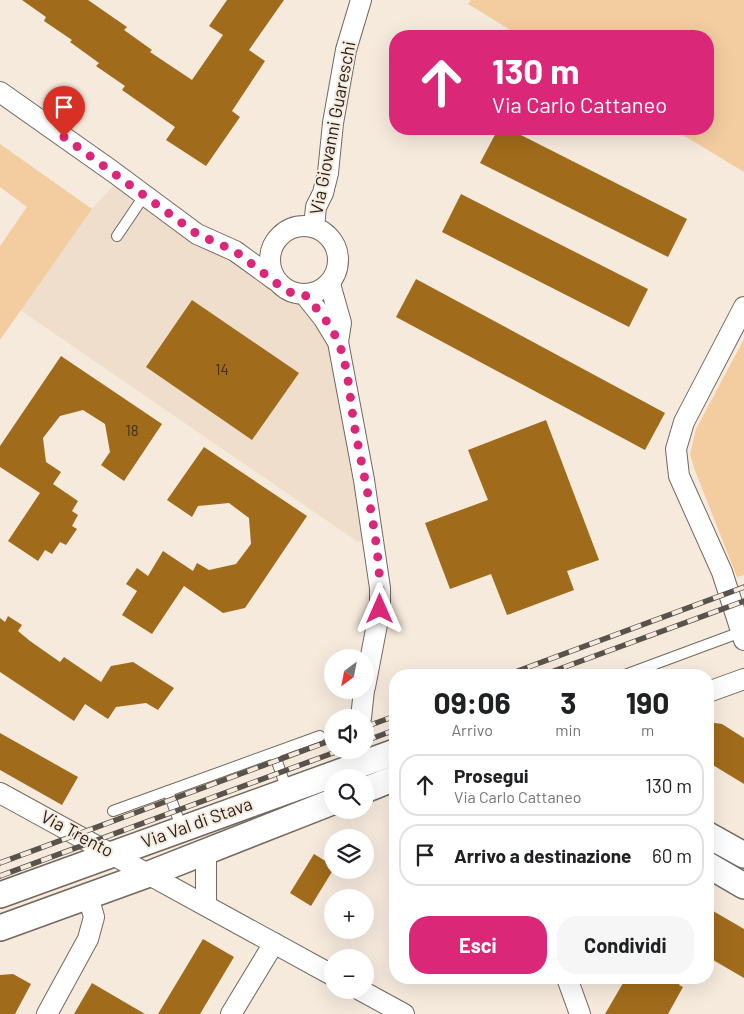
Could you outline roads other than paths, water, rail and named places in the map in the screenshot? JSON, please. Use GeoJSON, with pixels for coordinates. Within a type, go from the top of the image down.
{"type":"FeatureCollection","features":[{"type":"Feature","properties":{"kind":"street","name":"Via Giovanni Guareschi"},"geometry":{"type":"LineString","coordinates":[[314,227],[316,207],[324,193],[328,173],[333,123],[346,50],[360,0]]}},
{"type":"Feature","properties":{"kind":"street"},"geometry":{"type":"LineString","coordinates":[[0,92],[197,234],[235,251],[275,280],[284,289],[294,294],[305,295],[319,291],[330,284],[336,273],[339,261],[332,240],[314,227],[300,226],[288,229],[257,251],[235,251]]}},
{"type":"Feature","properties":{"kind":"street"},"geometry":{"type":"LineString","coordinates":[[275,280],[270,267],[270,255],[273,244],[280,234]]}},
{"type":"Feature","properties":{"kind":"street"},"geometry":{"type":"LineString","coordinates":[[330,284],[341,323],[338,342],[364,480],[379,579],[380,609],[372,649]]}},
{"type":"Feature","properties":{"kind":"street"},"geometry":{"type":"LineString","coordinates":[[305,295],[324,319],[338,342]]}},
{"type":"Feature","properties":{"kind":"street"},"geometry":{"type":"LineString","coordinates":[[742,636],[722,572],[679,476],[676,449],[684,422],[744,307]]}},
{"type":"Feature","properties":{"kind":"street"},"geometry":{"type":"LineString","coordinates":[[714,690],[744,679]]}},
{"type":"Feature","properties":{"kind":"street","name":"Via Val di Stava"},"geometry":{"type":"LineString","coordinates":[[0,895],[288,790],[349,760],[389,753]]}},
{"type":"Feature","properties":{"kind":"street"},"geometry":{"type":"LineString","coordinates":[[374,786],[389,780]]}},
{"type":"Feature","properties":{"kind":"street","name":"Via Trento"},"geometry":{"type":"LineString","coordinates":[[0,793],[324,971]]}},
{"type":"Feature","properties":{"kind":"street","name":"Via Val di Stava"},"geometry":{"type":"LineString","coordinates":[[0,928],[149,874],[324,805]]}},
{"type":"Feature","properties":{"kind":"street"},"geometry":{"type":"LineString","coordinates":[[714,838],[744,855]]}},
{"type":"Feature","properties":{"kind":"street"},"geometry":{"type":"LineString","coordinates":[[206,852],[206,905]]}},
{"type":"Feature","properties":{"kind":"street"},"geometry":{"type":"LineString","coordinates":[[714,868],[744,886]]}},
{"type":"Feature","properties":{"kind":"street"},"geometry":{"type":"LineString","coordinates":[[47,1014],[91,931],[94,917],[88,896]]}},
{"type":"Feature","properties":{"kind":"street"},"geometry":{"type":"LineString","coordinates":[[231,1014],[274,943]]}},
{"type":"Feature","properties":{"kind":"street"},"geometry":{"type":"LineString","coordinates":[[568,984],[580,1014]]}},
{"type":"Feature","properties":{"kind":"street"},"geometry":{"type":"LineString","coordinates":[[374,998],[404,1014]]}},
{"type":"Feature","properties":{"kind":"lane"},"geometry":{"type":"LineString","coordinates":[[117,236],[144,196]]}},
{"type":"Feature","properties":{"kind":"lane"},"geometry":{"type":"LineString","coordinates":[[643,669],[742,636]]}},
{"type":"Feature","properties":{"kind":"lane"},"geometry":{"type":"LineString","coordinates":[[113,811],[320,736]]}},
{"type":"Feature","properties":{"kind":"lane"},"geometry":{"type":"LineString","coordinates":[[274,753],[288,790]]}},
{"type":"Feature","properties":{"kind":"lane"},"geometry":{"type":"LineString","coordinates":[[168,791],[182,829]]}},
{"type":"Feature","properties":{"kind":"railway"},"geometry":{"type":"LineString","coordinates":[[523,669],[744,587]]}},
{"type":"Feature","properties":{"kind":"railway"},"geometry":{"type":"LineString","coordinates":[[559,669],[744,601]]}},
{"type":"Feature","properties":{"kind":"railway"},"geometry":{"type":"LineString","coordinates":[[374,724],[389,718]]}},
{"type":"Feature","properties":{"kind":"railway"},"geometry":{"type":"LineString","coordinates":[[374,738],[389,732]]}},
{"type":"Feature","properties":{"kind":"railway"},"geometry":{"type":"LineString","coordinates":[[0,863],[324,743]]}},
{"type":"Feature","properties":{"kind":"railway"},"geometry":{"type":"LineString","coordinates":[[0,876],[324,756]]}}]}
